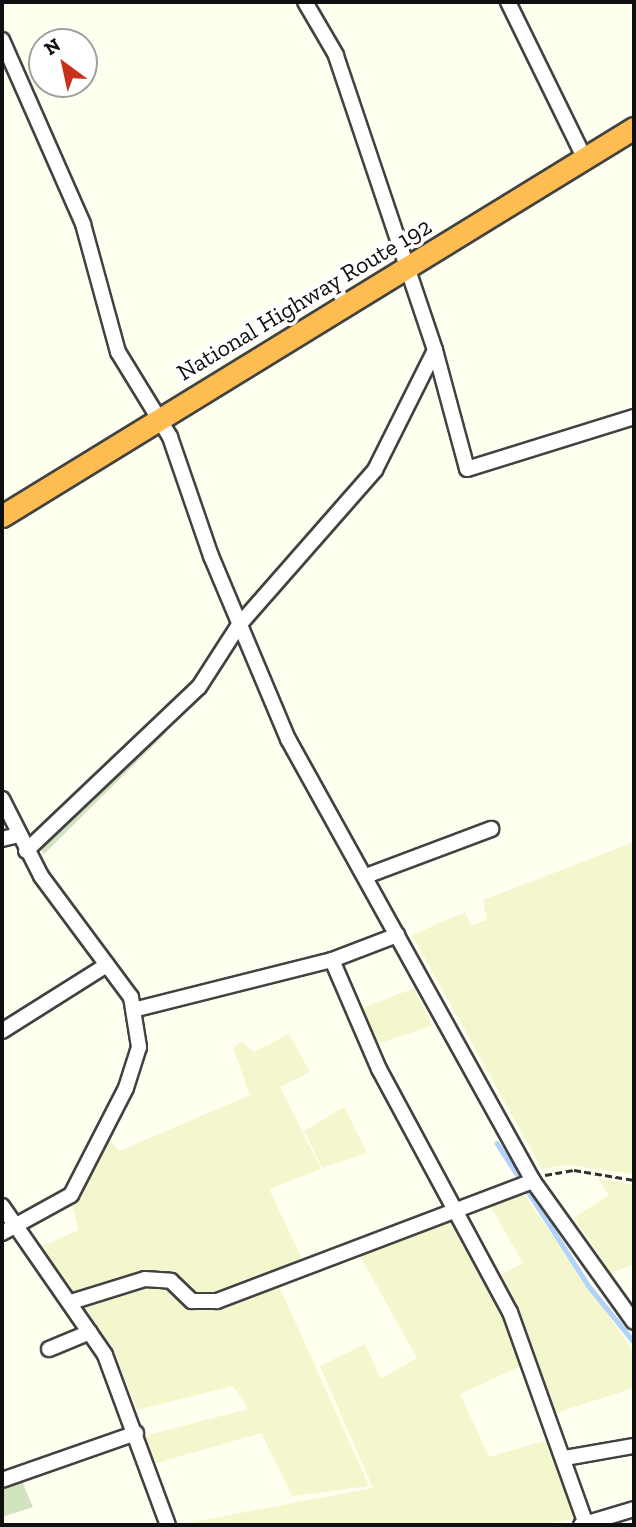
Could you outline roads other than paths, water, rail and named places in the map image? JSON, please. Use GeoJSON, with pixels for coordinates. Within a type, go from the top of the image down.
{"type":"FeatureCollection","features":[{"type":"Feature","properties":{"kind":"highway","name":"National Highway Route 192"},"geometry":{"type":"LineString","coordinates":[[2,516],[634,128]]}},
{"type":"Feature","properties":{"kind":"street"},"geometry":{"type":"LineString","coordinates":[[305,2],[336,55],[410,266],[467,469],[634,417]]}},
{"type":"Feature","properties":{"kind":"street"},"geometry":{"type":"LineString","coordinates":[[508,2],[585,159]]}},
{"type":"Feature","properties":{"kind":"street"},"geometry":{"type":"LineString","coordinates":[[2,40],[83,224],[118,352],[159,418],[239,625],[288,739],[366,876],[527,1184],[634,1322]]}},
{"type":"Feature","properties":{"kind":"street"},"geometry":{"type":"LineString","coordinates":[[26,851],[187,701],[239,625],[375,470],[435,350]]}},
{"type":"Feature","properties":{"kind":"street"},"geometry":{"type":"LineString","coordinates":[[2,799],[26,851],[137,1009],[139,1047],[126,1088],[71,1195],[2,1233]]}},
{"type":"Feature","properties":{"kind":"street"},"geometry":{"type":"LineString","coordinates":[[366,876],[491,829]]}},
{"type":"Feature","properties":{"kind":"street"},"geometry":{"type":"LineString","coordinates":[[2,839],[18,835]]}},
{"type":"Feature","properties":{"kind":"street"},"geometry":{"type":"LineString","coordinates":[[137,1009],[332,960],[397,935]]}},
{"type":"Feature","properties":{"kind":"street"},"geometry":{"type":"LineString","coordinates":[[332,960],[452,1213],[510,1312],[565,1458],[583,1524],[634,1509]]}},
{"type":"Feature","properties":{"kind":"street"},"geometry":{"type":"LineString","coordinates":[[2,1031],[107,965]]}},
{"type":"Feature","properties":{"kind":"street"},"geometry":{"type":"LineString","coordinates":[[71,1302],[145,1279],[171,1282],[192,1301],[217,1301],[527,1184]]}},
{"type":"Feature","properties":{"kind":"street"},"geometry":{"type":"LineString","coordinates":[[2,1206],[90,1332],[136,1433],[168,1525]]}},
{"type":"Feature","properties":{"kind":"street"},"geometry":{"type":"LineString","coordinates":[[49,1349],[90,1332]]}},
{"type":"Feature","properties":{"kind":"street"},"geometry":{"type":"LineString","coordinates":[[2,1480],[136,1433]]}},
{"type":"Feature","properties":{"kind":"street"},"geometry":{"type":"LineString","coordinates":[[565,1458],[634,1446]]}},
{"type":"Feature","properties":{"kind":"waterway"},"geometry":{"type":"LineString","coordinates":[[497,1143],[588,1285],[634,1342]]}}]}
